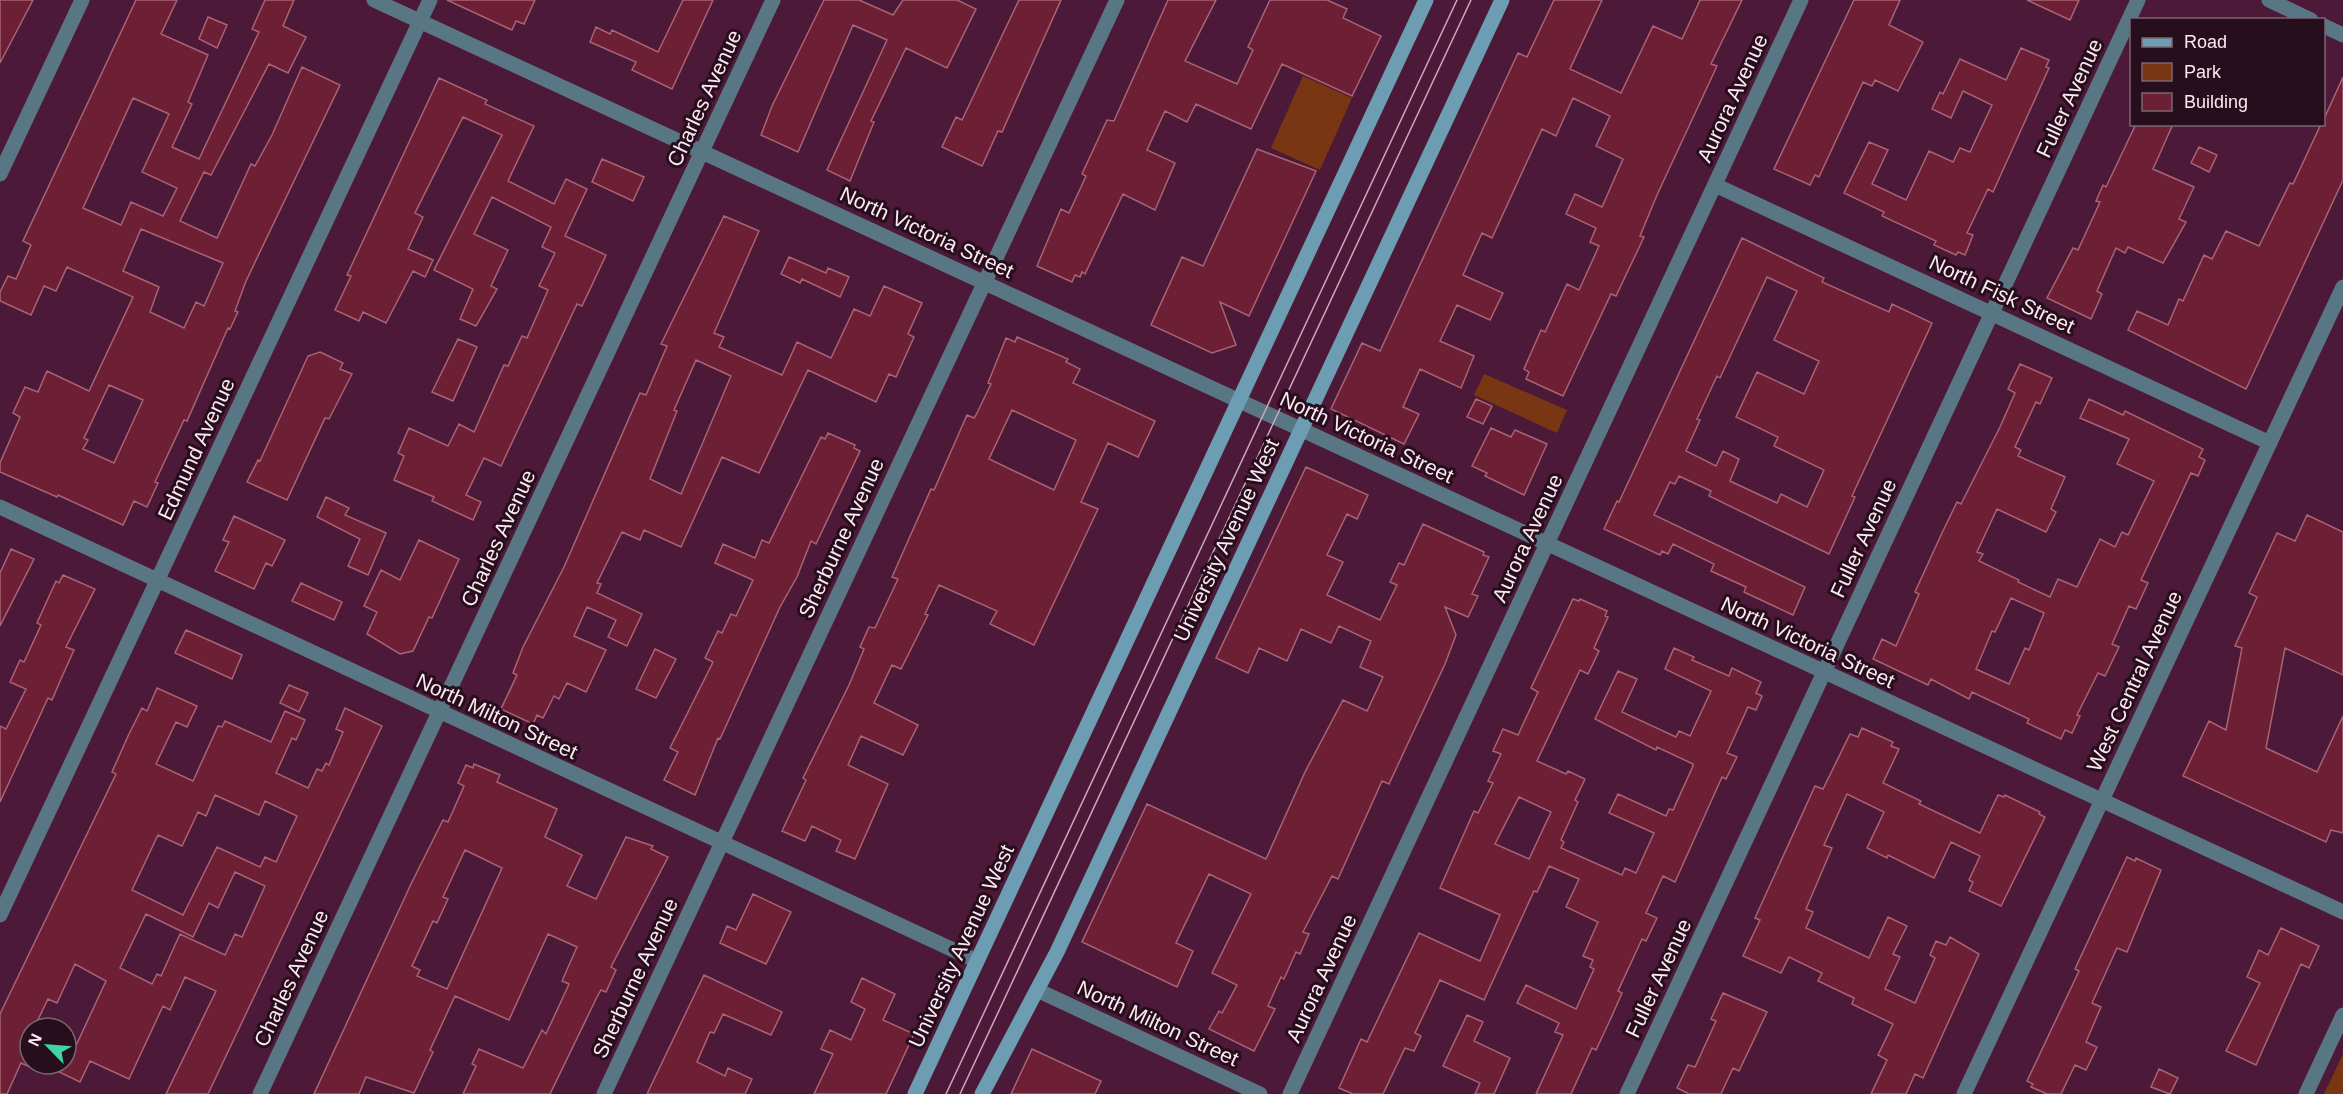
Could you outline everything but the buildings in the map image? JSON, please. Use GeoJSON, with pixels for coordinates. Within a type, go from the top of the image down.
{"type":"FeatureCollection","features":[{"type":"Feature","properties":{"kind":"main road","name":"University Avenue West"},"geometry":{"type":"LineString","coordinates":[[915,1094],[1426,0]]}},
{"type":"Feature","properties":{"kind":"main road","name":"University Avenue West"},"geometry":{"type":"LineString","coordinates":[[982,1094],[1038,990],[1502,0]]}},
{"type":"Feature","properties":{"kind":"street"},"geometry":{"type":"LineString","coordinates":[[0,174],[82,0]]}},
{"type":"Feature","properties":{"kind":"street","name":"North Victoria Street"},"geometry":{"type":"LineString","coordinates":[[374,0],[2343,912]]}},
{"type":"Feature","properties":{"kind":"street","name":"Edmund Avenue"},"geometry":{"type":"LineString","coordinates":[[0,915],[430,0]]}},
{"type":"Feature","properties":{"kind":"street","name":"Charles Avenue"},"geometry":{"type":"LineString","coordinates":[[260,1094],[773,0]]}},
{"type":"Feature","properties":{"kind":"street","name":"Sherburne Avenue"},"geometry":{"type":"LineString","coordinates":[[604,1094],[1117,0]]}},
{"type":"Feature","properties":{"kind":"street","name":"Aurora Avenue"},"geometry":{"type":"LineString","coordinates":[[1290,1094],[1801,0]]}},
{"type":"Feature","properties":{"kind":"street","name":"Fuller Avenue"},"geometry":{"type":"LineString","coordinates":[[1627,1094],[2138,0]]}},
{"type":"Feature","properties":{"kind":"street"},"geometry":{"type":"LineString","coordinates":[[2269,0],[2307,18]]}},
{"type":"Feature","properties":{"kind":"street"},"geometry":{"type":"LineString","coordinates":[[2325,26],[2343,35]]}},
{"type":"Feature","properties":{"kind":"street","name":"North Fisk Street"},"geometry":{"type":"LineString","coordinates":[[1715,185],[2270,444]]}},
{"type":"Feature","properties":{"kind":"street","name":"West Central Avenue"},"geometry":{"type":"LineString","coordinates":[[1965,1094],[2343,287]]}},
{"type":"Feature","properties":{"kind":"street","name":"North Milton Street"},"geometry":{"type":"LineString","coordinates":[[0,507],[977,961]]}},
{"type":"Feature","properties":{"kind":"street","name":"North Milton Street"},"geometry":{"type":"LineString","coordinates":[[1038,990],[1260,1094]]}},
{"type":"Feature","properties":{"kind":"street"},"geometry":{"type":"LineString","coordinates":[[2306,1094],[2343,1015]]}},
{"type":"Feature","properties":{"kind":"green space"},"geometry":{"type":"Polygon","coordinates":[[[1303,76],[1352,98],[1320,170],[1271,148],[1303,76]]]}},
{"type":"Feature","properties":{"kind":"green space"},"geometry":{"type":"Polygon","coordinates":[[[1484,374],[1567,410],[1557,433],[1474,395],[1484,374]]]}},
{"type":"Feature","properties":{"kind":"green space"},"geometry":{"type":"Polygon","coordinates":[[[2343,1054],[2343,1094],[2324,1094],[2343,1054]]]}},
{"type":"Feature","properties":{"kind":"tram line"},"geometry":{"type":"LineString","coordinates":[[946,1094],[1457,0]]}},
{"type":"Feature","properties":{"kind":"tram line"},"geometry":{"type":"LineString","coordinates":[[960,1094],[1471,0]]}}]}
